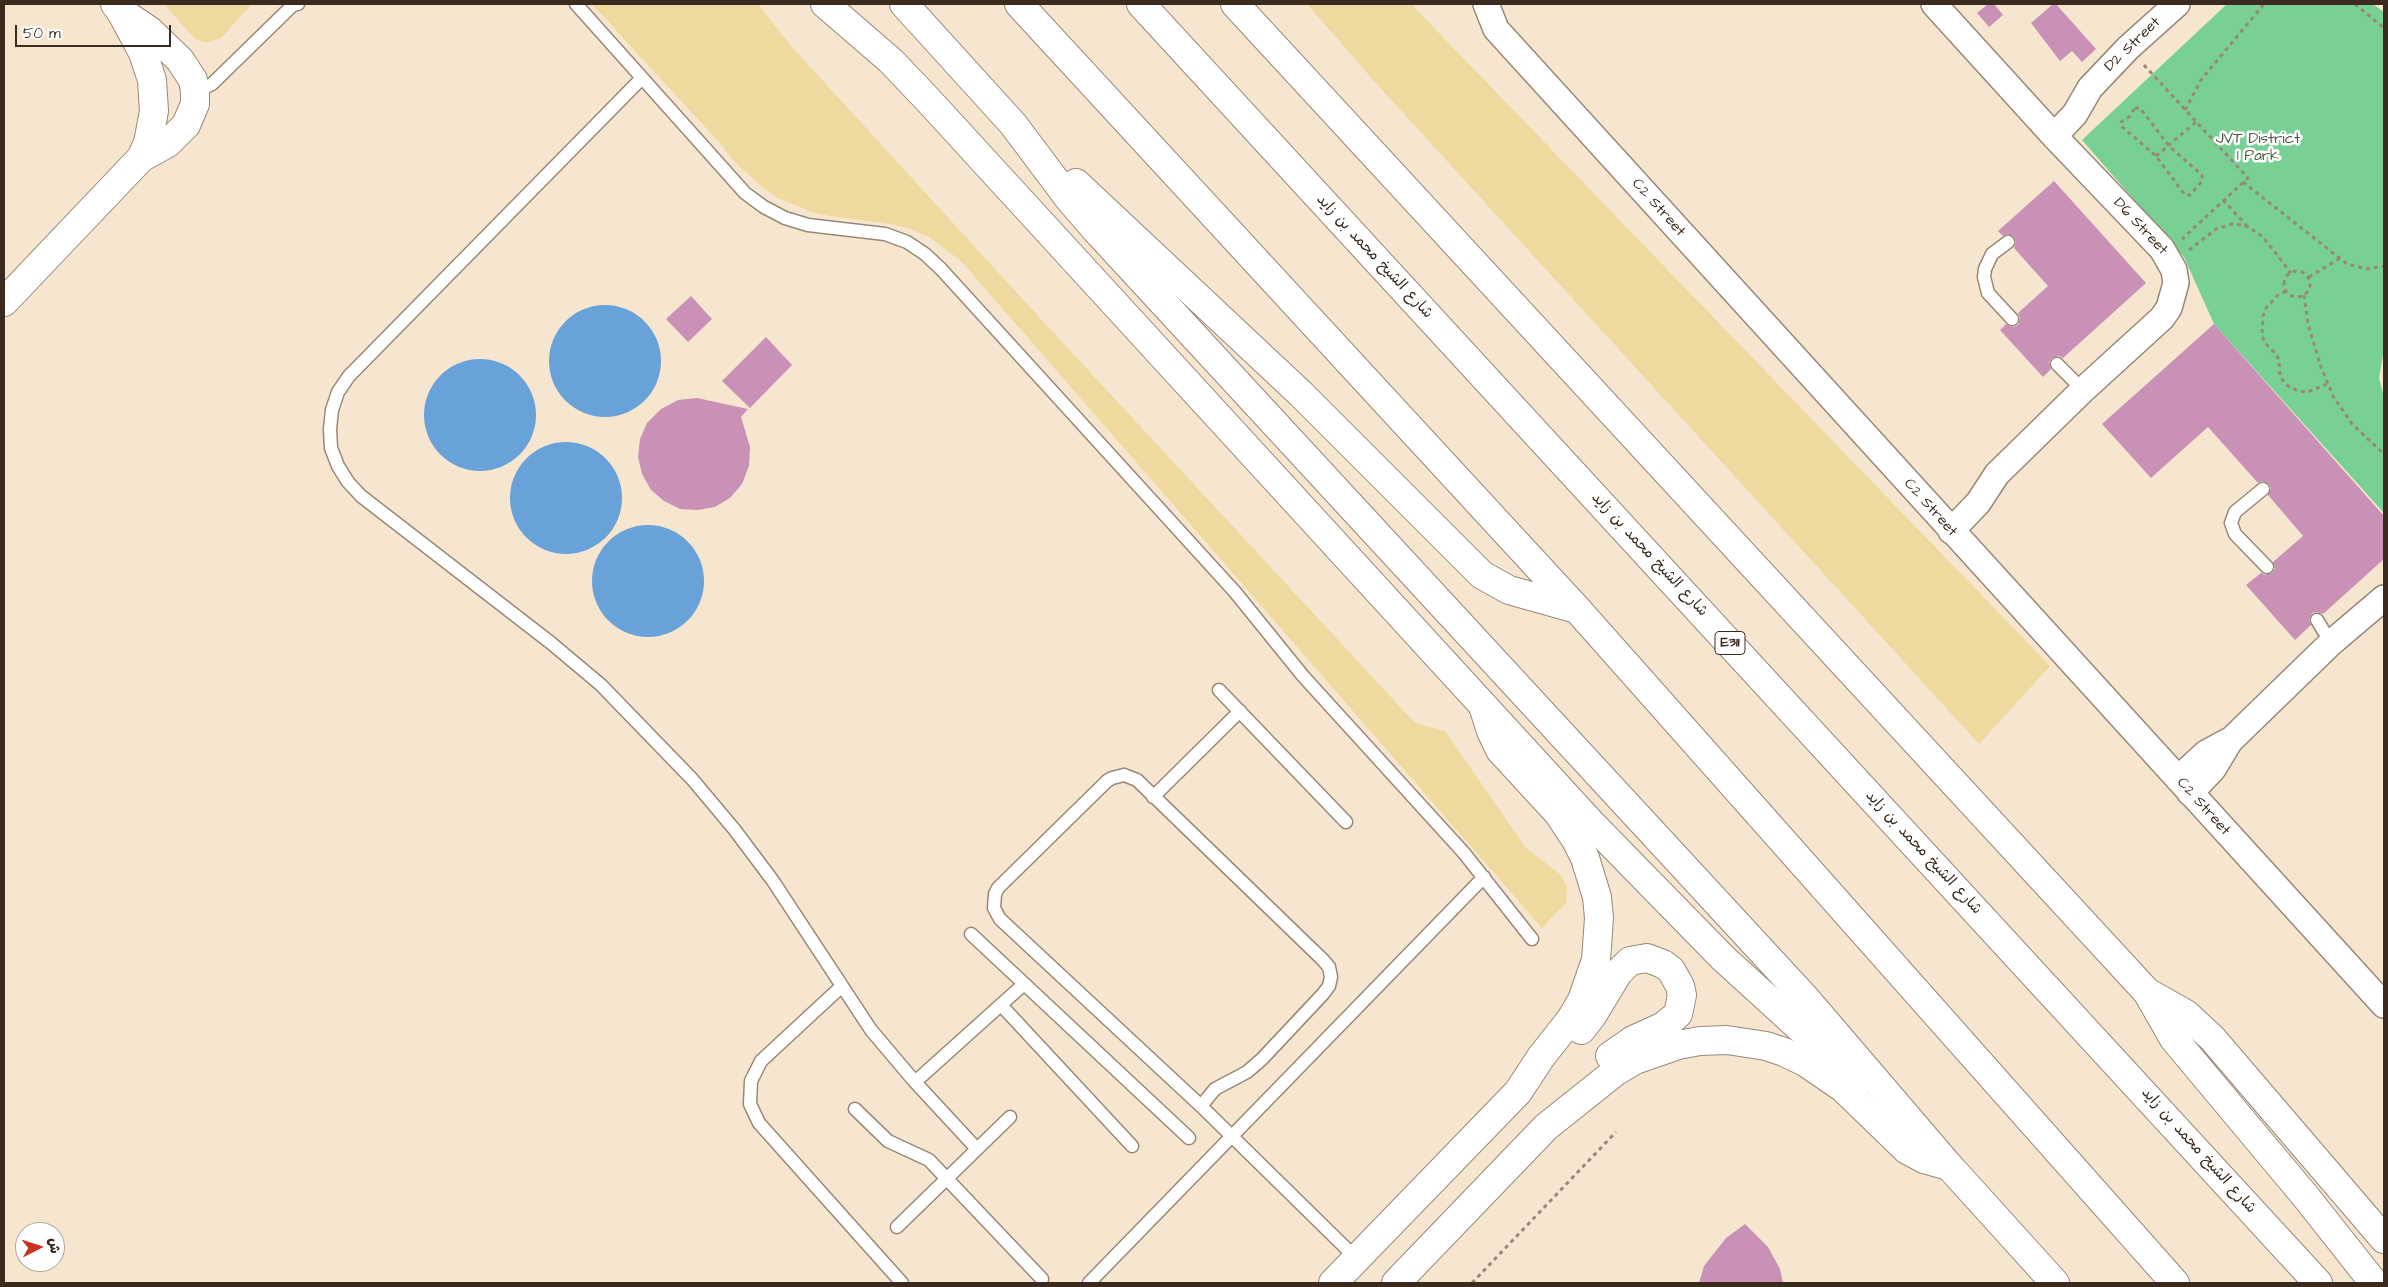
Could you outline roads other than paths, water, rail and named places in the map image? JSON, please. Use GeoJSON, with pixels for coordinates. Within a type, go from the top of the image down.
{"type":"FeatureCollection","features":[{"type":"Feature","properties":{"kind":"main road"},"geometry":{"type":"LineString","coordinates":[[826,4],[866,37],[923,94],[1590,822],[1723,958],[1832,1058],[1913,1124]]}},
{"type":"Feature","properties":{"kind":"main road"},"geometry":{"type":"LineString","coordinates":[[904,4],[1013,124],[1301,394],[1482,575],[1508,590],[1577,609]]}},
{"type":"Feature","properties":{"kind":"main road"},"geometry":{"type":"LineString","coordinates":[[1019,4],[1577,609],[2175,1283]]}},
{"type":"Feature","properties":{"kind":"main road","name":"شارع الشيخ محمد بن زايد"},"geometry":{"type":"LineString","coordinates":[[1141,4],[2318,1283]]}},
{"type":"Feature","properties":{"kind":"main road"},"geometry":{"type":"LineString","coordinates":[[1235,4],[2147,992],[2174,1039],[2306,1197],[2374,1283]]}},
{"type":"Feature","properties":{"kind":"main road"},"geometry":{"type":"LineString","coordinates":[[4,302],[141,158],[168,143],[186,125],[195,104],[192,80],[180,60],[150,31],[118,8]]}},
{"type":"Feature","properties":{"kind":"main road"},"geometry":{"type":"LineString","coordinates":[[118,8],[148,66],[154,95],[152,127],[141,158]]}},
{"type":"Feature","properties":{"kind":"main road"},"geometry":{"type":"LineString","coordinates":[[1013,124],[1070,200],[1096,230],[1807,1000],[1949,1166],[2055,1283]]}},
{"type":"Feature","properties":{"kind":"main road"},"geometry":{"type":"LineString","coordinates":[[1334,1283],[1518,1092],[1582,1000],[1596,960],[1599,939],[1598,911],[1592,878],[1576,840],[1558,813],[1500,750],[1491,731],[1483,706]]}},
{"type":"Feature","properties":{"kind":"main road"},"geometry":{"type":"LineString","coordinates":[[1518,1092],[1538,1078],[1575,1038],[1592,1016],[1623,966],[1630,961],[1647,958],[1663,964],[1671,970],[1680,986],[1682,995],[1678,1014],[1672,1022],[1633,1040],[1598,1065],[1567,1096],[1546,1127]]}},
{"type":"Feature","properties":{"kind":"main road"},"geometry":{"type":"LineString","coordinates":[[2147,992],[2186,1014],[2212,1038],[2384,1239]]}},
{"type":"Feature","properties":{"kind":"main road"},"geometry":{"type":"LineString","coordinates":[[1396,1283],[1546,1127],[1608,1077],[1635,1060],[1656,1051],[1700,1041],[1747,1042],[1784,1052],[1812,1066],[1843,1088],[1907,1150],[1924,1159],[1949,1166]]}},
{"type":"Feature","properties":{"kind":"street","name":"C2 Street"},"geometry":{"type":"LineString","coordinates":[[1486,4],[1493,23],[1504,39],[2384,1005]]}},
{"type":"Feature","properties":{"kind":"street","name":"D6 Street"},"geometry":{"type":"LineString","coordinates":[[1934,4],[2048,129],[2162,249],[2172,264],[2176,283],[2170,308],[2162,318],[2083,390],[1997,474],[1978,503],[1944,524]]}},
{"type":"Feature","properties":{"kind":"street","name":"D2 Street"},"geometry":{"type":"LineString","coordinates":[[2048,129],[2074,114],[2090,88],[2128,48],[2177,4]]}},
{"type":"Feature","properties":{"kind":"street"},"geometry":{"type":"LineString","coordinates":[[2184,786],[2213,770],[2232,739],[2331,643],[2384,598]]}},
{"type":"Feature","properties":{"kind":"lane"},"geometry":{"type":"LineString","coordinates":[[195,92],[212,84],[295,4]]}},
{"type":"Feature","properties":{"kind":"lane"},"geometry":{"type":"LineString","coordinates":[[576,4],[745,193],[764,208],[785,218],[808,225],[885,234],[907,242],[925,254],[1235,592],[1303,676],[1444,830],[1532,938]]}},
{"type":"Feature","properties":{"kind":"lane"},"geometry":{"type":"LineString","coordinates":[[642,78],[349,376],[338,392],[332,410],[331,448],[338,466],[348,482],[361,496],[551,643],[601,685],[692,778],[773,881],[866,1023],[915,1082],[977,1148]]}},
{"type":"Feature","properties":{"kind":"lane"},"geometry":{"type":"LineString","coordinates":[[2008,242],[1992,254],[1985,269],[1984,277],[1988,293],[2012,319]]}},
{"type":"Feature","properties":{"kind":"lane"},"geometry":{"type":"LineString","coordinates":[[2057,364],[2083,390]]}},
{"type":"Feature","properties":{"kind":"lane"},"geometry":{"type":"LineString","coordinates":[[2263,489],[2235,512],[2231,523],[2235,534],[2267,567]]}},
{"type":"Feature","properties":{"kind":"lane"},"geometry":{"type":"LineString","coordinates":[[2317,620],[2331,643]]}},
{"type":"Feature","properties":{"kind":"lane"},"geometry":{"type":"LineString","coordinates":[[1219,690],[1346,822]]}},
{"type":"Feature","properties":{"kind":"lane"},"geometry":{"type":"LineString","coordinates":[[1153,797],[1240,711]]}},
{"type":"Feature","properties":{"kind":"lane"},"geometry":{"type":"LineString","coordinates":[[1200,1106],[1215,1089],[1247,1072],[1262,1059],[1323,994],[1329,986],[1331,977],[1329,967],[1153,797],[1131,777],[1124,775],[1112,778],[998,888],[995,894],[994,908],[1000,919],[1200,1106],[1221,1128],[1232,1136],[1357,1259]]}},
{"type":"Feature","properties":{"kind":"lane"},"geometry":{"type":"LineString","coordinates":[[1089,1283],[1484,877]]}},
{"type":"Feature","properties":{"kind":"lane"},"geometry":{"type":"LineString","coordinates":[[971,934],[1189,1138]]}},
{"type":"Feature","properties":{"kind":"lane"},"geometry":{"type":"LineString","coordinates":[[915,1082],[1024,984]]}},
{"type":"Feature","properties":{"kind":"lane"},"geometry":{"type":"LineString","coordinates":[[842,986],[761,1061],[751,1081],[750,1104],[759,1123],[902,1283]]}},
{"type":"Feature","properties":{"kind":"lane"},"geometry":{"type":"LineString","coordinates":[[1000,1005],[1132,1146]]}},
{"type":"Feature","properties":{"kind":"lane"},"geometry":{"type":"LineString","coordinates":[[855,1108],[879,1135],[929,1160],[1042,1279]]}},
{"type":"Feature","properties":{"kind":"lane"},"geometry":{"type":"LineString","coordinates":[[897,1227],[1010,1117]]}},
{"type":"Feature","properties":{"kind":"water"},"geometry":{"type":"Polygon","coordinates":[[[605,305],[616,306],[626,310],[644,322],[656,340],[660,350],[660,372],[656,382],[644,400],[626,412],[616,416],[605,417],[594,416],[584,412],[566,400],[554,382],[550,372],[549,361],[550,350],[554,340],[566,322],[584,310],[594,306],[605,305]]]}},
{"type":"Feature","properties":{"kind":"water"},"geometry":{"type":"Polygon","coordinates":[[[480,359],[491,360],[501,364],[519,376],[531,394],[535,404],[535,426],[531,436],[519,454],[501,466],[491,470],[480,471],[469,470],[459,466],[441,454],[429,436],[425,426],[424,415],[425,404],[429,394],[441,376],[459,364],[469,360],[480,359]]]}},
{"type":"Feature","properties":{"kind":"water"},"geometry":{"type":"Polygon","coordinates":[[[566,442],[587,446],[605,459],[618,477],[622,498],[618,519],[605,537],[587,550],[566,554],[545,550],[527,537],[514,519],[510,498],[514,477],[527,459],[545,446],[566,442]]]}},
{"type":"Feature","properties":{"kind":"water"},"geometry":{"type":"Polygon","coordinates":[[[648,525],[659,526],[669,530],[687,542],[699,560],[703,570],[703,592],[699,602],[687,620],[669,632],[659,636],[648,637],[637,636],[627,632],[609,620],[597,602],[593,592],[592,581],[593,570],[597,560],[609,542],[627,530],[637,526],[648,525]]]}},
{"type":"Feature","properties":{"kind":"park label","name":"JVT District 1 Park"},"geometry":{"type":"Point","coordinates":[2258,148]}}]}
